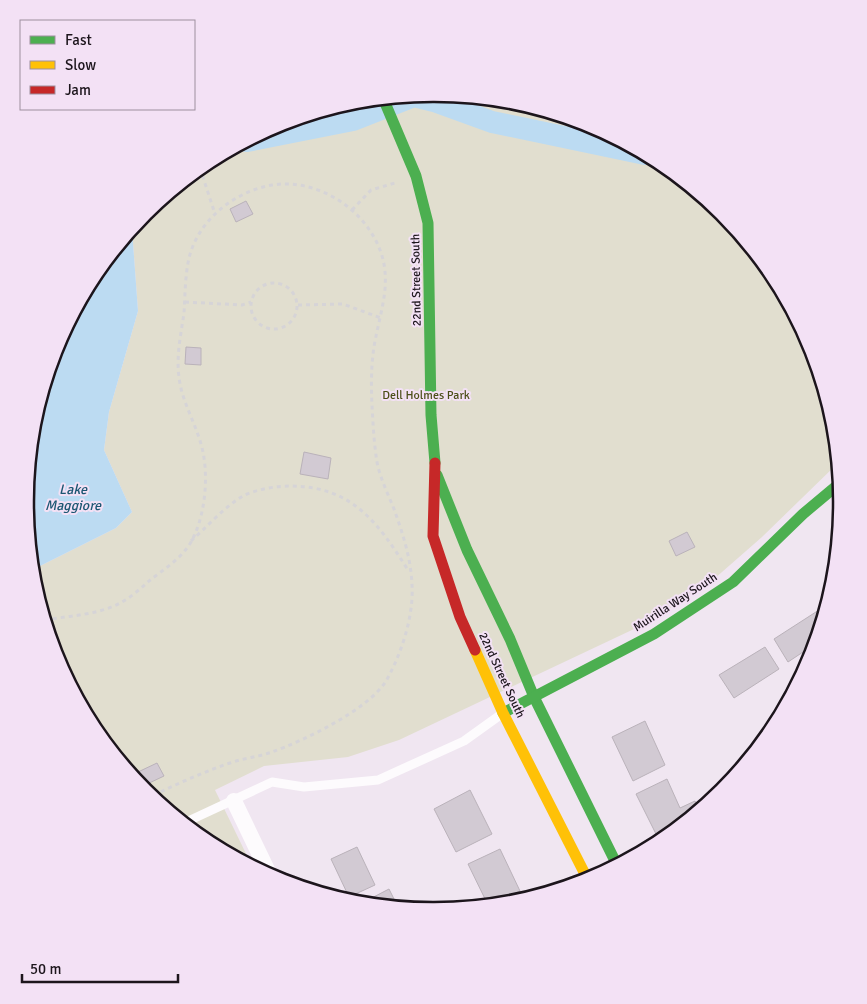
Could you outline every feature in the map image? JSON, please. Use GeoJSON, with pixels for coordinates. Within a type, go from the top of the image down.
{"type":"FeatureCollection","features":[{"type":"Feature","properties":{"kind":"street","name":"22nd Street South"},"geometry":{"type":"LineString","coordinates":[[386,105],[416,176],[428,223],[431,415],[434,469],[433,536],[460,617],[503,713],[584,872]]}},
{"type":"Feature","properties":{"kind":"street","name":"22nd Street South"},"geometry":{"type":"LineString","coordinates":[[434,469],[467,550],[510,639],[534,697],[614,859]]}},
{"type":"Feature","properties":{"kind":"street","name":"Muirilla Way South"},"geometry":{"type":"LineString","coordinates":[[503,713],[654,634],[733,582],[803,514],[833,489]]}},
{"type":"Feature","properties":{"kind":"street"},"geometry":{"type":"LineString","coordinates":[[234,801],[264,864]]}},
{"type":"Feature","properties":{"kind":"lane"},"geometry":{"type":"LineString","coordinates":[[191,820],[272,782],[304,787],[378,780],[464,741],[503,713]]}},
{"type":"Feature","properties":{"kind":"path"},"geometry":{"type":"LineString","coordinates":[[203,176],[215,214]]}},
{"type":"Feature","properties":{"kind":"path"},"geometry":{"type":"LineString","coordinates":[[352,210],[371,190],[416,176]]}},
{"type":"Feature","properties":{"kind":"path"},"geometry":{"type":"LineString","coordinates":[[159,793],[212,769],[268,753],[302,740],[333,724],[384,684],[400,650],[409,618],[412,587],[406,544],[377,464],[372,376],[374,343],[381,318],[386,287],[385,268],[373,236],[364,221],[332,196],[314,189],[276,184],[240,196],[215,214],[202,229],[193,246],[188,263],[178,373],[181,392],[199,434],[204,458],[206,483],[201,512],[191,542]]}},
{"type":"Feature","properties":{"kind":"path"},"geometry":{"type":"LineString","coordinates":[[274,282],[288,286],[298,305],[297,312],[288,324],[274,329],[260,324],[251,310],[251,302],[259,288],[274,282]]}},
{"type":"Feature","properties":{"kind":"path"},"geometry":{"type":"LineString","coordinates":[[185,302],[242,305],[251,302]]}},
{"type":"Feature","properties":{"kind":"path"},"geometry":{"type":"LineString","coordinates":[[298,305],[343,304],[381,318]]}},
{"type":"Feature","properties":{"kind":"path"},"geometry":{"type":"LineString","coordinates":[[51,619],[98,611],[117,605],[133,595],[176,559],[191,542],[243,496],[279,486],[320,489],[338,494],[380,527],[410,573]]}},
{"type":"Feature","properties":{"kind":"green space","name":"Dell Holmes Park"},"geometry":{"type":"Polygon","coordinates":[[[434,102],[460,103],[511,110],[562,123],[610,143],[633,156],[656,170],[697,201],[734,238],[751,259],[780,302],[803,349],[820,399],[826,424],[831,469],[762,537],[714,579],[651,621],[399,740],[348,757],[264,766],[215,790],[247,855],[211,834],[170,803],[133,766],[116,745],[87,702],[64,655],[47,605],[41,580],[39,567],[116,528],[132,512],[104,450],[109,412],[138,311],[133,238],[170,201],[190,185],[211,170],[257,143],[305,123],[356,110],[381,106],[434,102]]]}},
{"type":"Feature","properties":{"kind":"water","name":"Lake Maggiore"},"geometry":{"type":"Polygon","coordinates":[[[133,238],[138,311],[109,412],[104,450],[132,512],[116,528],[39,567],[35,528],[35,476],[41,424],[47,399],[64,349],[87,302],[116,259],[133,238]]]}},
{"type":"Feature","properties":{"kind":"building"},"geometry":{"type":"Polygon","coordinates":[[[246,201],[253,214],[236,222],[230,209],[246,201]]]}},
{"type":"Feature","properties":{"kind":"building"},"geometry":{"type":"Polygon","coordinates":[[[186,347],[201,348],[201,365],[185,364],[186,347]]]}},
{"type":"Feature","properties":{"kind":"building"},"geometry":{"type":"Polygon","coordinates":[[[304,452],[331,458],[328,479],[300,474],[304,452]]]}},
{"type":"Feature","properties":{"kind":"building"},"geometry":{"type":"Polygon","coordinates":[[[687,532],[695,547],[676,556],[669,541],[687,532]]]}},
{"type":"Feature","properties":{"kind":"building"},"geometry":{"type":"Polygon","coordinates":[[[818,610],[804,651],[788,662],[774,639],[818,610]]]}},
{"type":"Feature","properties":{"kind":"building"},"geometry":{"type":"Polygon","coordinates":[[[765,647],[779,669],[734,698],[719,675],[765,647]]]}},
{"type":"Feature","properties":{"kind":"building"},"geometry":{"type":"Polygon","coordinates":[[[645,721],[665,765],[633,781],[612,737],[645,721]]]}},
{"type":"Feature","properties":{"kind":"building"},"geometry":{"type":"Polygon","coordinates":[[[157,763],[164,776],[149,783],[138,772],[157,763]]]}},
{"type":"Feature","properties":{"kind":"building"},"geometry":{"type":"Polygon","coordinates":[[[667,779],[680,808],[695,801],[696,804],[656,834],[636,794],[667,779]]]}},
{"type":"Feature","properties":{"kind":"building"},"geometry":{"type":"Polygon","coordinates":[[[470,790],[492,834],[456,852],[434,809],[470,790]]]}},
{"type":"Feature","properties":{"kind":"building"},"geometry":{"type":"Polygon","coordinates":[[[357,847],[375,885],[356,894],[347,892],[331,859],[357,847]]]}},
{"type":"Feature","properties":{"kind":"building"},"geometry":{"type":"Polygon","coordinates":[[[500,849],[520,891],[485,898],[468,864],[500,849]]]}},
{"type":"Feature","properties":{"kind":"building"},"geometry":{"type":"Polygon","coordinates":[[[389,889],[394,900],[381,898],[374,897],[389,889]]]}},
{"type":"Feature","properties":{"kind":"waterway"},"geometry":{"type":"LineString","coordinates":[[437,102],[492,122],[620,149]]}},
{"type":"Feature","properties":{"kind":"waterway"},"geometry":{"type":"LineString","coordinates":[[275,135],[353,120],[392,105]]}},
{"type":"Feature","properties":{"kind":"traffic: fast"},"geometry":{"type":"LineString","coordinates":[[386,105],[416,176],[428,223],[431,415],[435,463]]}},
{"type":"Feature","properties":{"kind":"traffic: fast"},"geometry":{"type":"LineString","coordinates":[[437,475],[467,550],[510,639],[534,697],[614,859]]}},
{"type":"Feature","properties":{"kind":"traffic: fast"},"geometry":{"type":"LineString","coordinates":[[503,713],[654,634],[733,582],[803,514],[833,489]]}},
{"type":"Feature","properties":{"kind":"traffic: slow"},"geometry":{"type":"LineString","coordinates":[[475,650],[503,713],[584,872]]}},
{"type":"Feature","properties":{"kind":"traffic: jam"},"geometry":{"type":"LineString","coordinates":[[435,463],[433,536],[460,617],[475,650]]}}]}
